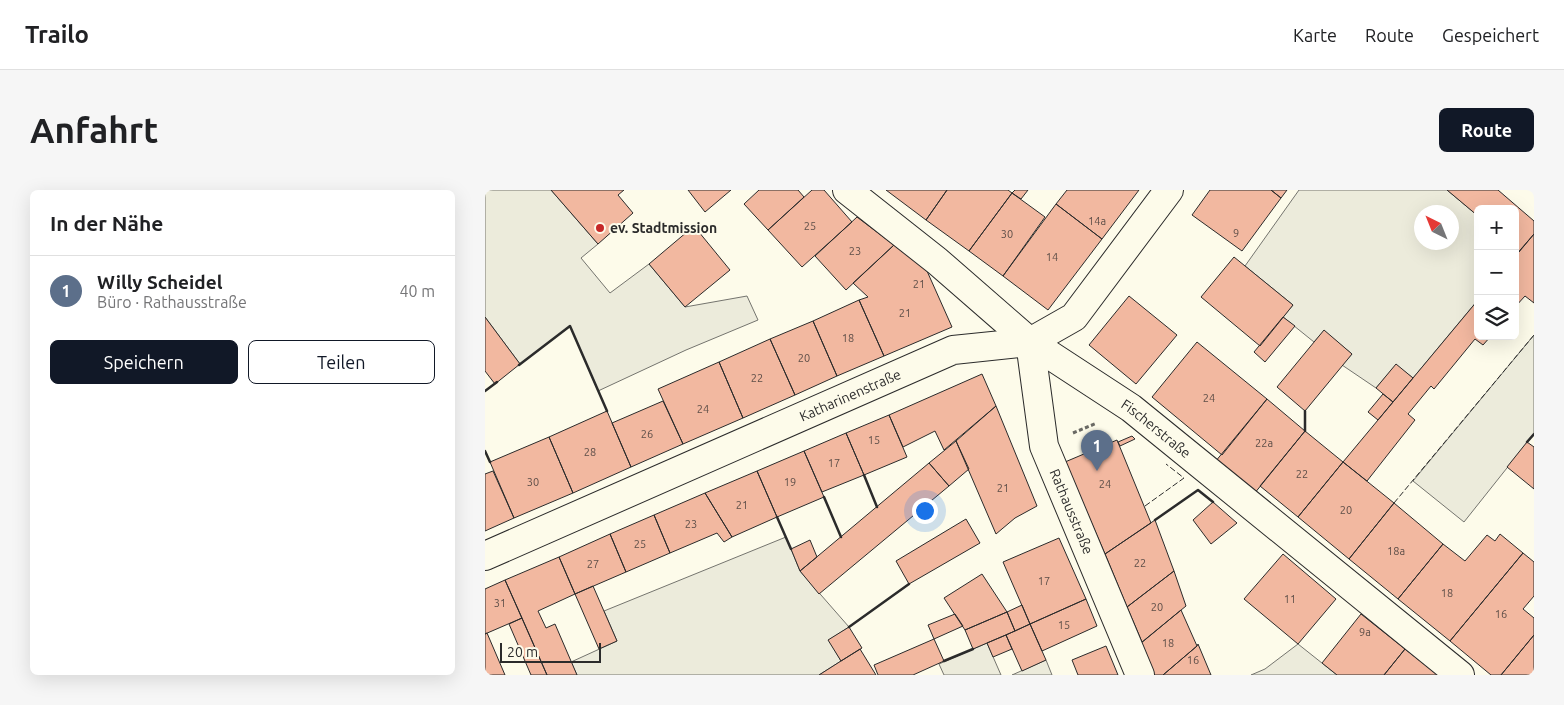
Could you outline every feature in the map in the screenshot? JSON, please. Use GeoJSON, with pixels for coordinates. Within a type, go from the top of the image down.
{"type":"FeatureCollection","features":[{"type":"Feature","properties":{"kind":"street","name":"Fischerstraße"},"geometry":{"type":"LineString","coordinates":[[847,190],[937,261],[1030,342],[1131,408],[1460,675]]}},
{"type":"Feature","properties":{"kind":"street","name":"Katharinenstraße"},"geometry":{"type":"LineString","coordinates":[[485,556],[953,350],[1030,342],[1074,317],[1169,190]]}},
{"type":"Feature","properties":{"kind":"street","name":"Rathausstraße"},"geometry":{"type":"LineString","coordinates":[[1030,342],[1044,446],[1140,675]]}},
{"type":"Feature","properties":{"kind":"path"},"geometry":{"type":"LineString","coordinates":[[1044,446],[1131,408]]}},
{"type":"Feature","properties":{"kind":"shaded area"},"geometry":{"type":"Polygon","coordinates":[[[485,190],[551,190],[598,244],[581,258],[610,293],[649,264],[685,307],[747,296],[758,320],[686,350],[598,391],[570,326],[520,364],[485,317],[485,190]]]}},
{"type":"Feature","properties":{"kind":"shaded area"},"geometry":{"type":"Polygon","coordinates":[[[1299,190],[1447,190],[1474,213],[1474,305],[1413,378],[1396,365],[1376,388],[1342,365],[1352,354],[1324,331],[1314,342],[1283,317],[1293,305],[1245,266],[1299,190]]]}},
{"type":"Feature","properties":{"kind":"shaded area"},"geometry":{"type":"Polygon","coordinates":[[[1534,335],[1534,434],[1464,522],[1413,481],[1534,335]]]}},
{"type":"Feature","properties":{"kind":"shaded area"},"geometry":{"type":"Polygon","coordinates":[[[786,537],[800,571],[849,627],[829,640],[841,661],[819,675],[577,675],[571,662],[617,641],[604,611],[786,537]]]}},
{"type":"Feature","properties":{"kind":"shaded area"},"geometry":{"type":"Polygon","coordinates":[[[987,643],[1001,675],[944,675],[939,664],[987,643]]]}},
{"type":"Feature","properties":{"kind":"shaded area"},"geometry":{"type":"Polygon","coordinates":[[[1298,644],[1337,675],[1251,675],[1265,669],[1298,644]]]}},
{"type":"Feature","properties":{"kind":"shaded area"},"geometry":{"type":"Polygon","coordinates":[[[1046,660],[1052,675],[1012,675],[1046,660]]]}},
{"type":"Feature","properties":{"kind":"building","name":"ev. Stadtmission"},"geometry":{"type":"Polygon","coordinates":[[[551,190],[624,190],[618,195],[633,213],[598,244],[551,190]]]}},
{"type":"Feature","properties":{"kind":"building"},"geometry":{"type":"Polygon","coordinates":[[[688,190],[731,190],[705,212],[688,190]]]}},
{"type":"Feature","properties":{"kind":"building"},"geometry":{"type":"Polygon","coordinates":[[[759,190],[798,190],[804,197],[768,230],[744,204],[759,190]]]}},
{"type":"Feature","properties":{"kind":"building"},"geometry":{"type":"Polygon","coordinates":[[[812,190],[824,190],[852,222],[802,267],[768,230],[812,190]]]}},
{"type":"Feature","properties":{"kind":"building"},"geometry":{"type":"Polygon","coordinates":[[[886,190],[947,190],[926,220],[886,190]]]}},
{"type":"Feature","properties":{"kind":"building"},"geometry":{"type":"Polygon","coordinates":[[[947,190],[1008,190],[1012,193],[969,251],[926,220],[947,190]]]}},
{"type":"Feature","properties":{"kind":"building"},"geometry":{"type":"Polygon","coordinates":[[[1015,190],[1028,190],[1021,199],[1012,193],[1015,190]]]}},
{"type":"Feature","properties":{"kind":"building"},"geometry":{"type":"Polygon","coordinates":[[[1067,190],[1139,190],[1102,239],[1056,204],[1067,190]]]}},
{"type":"Feature","properties":{"kind":"building"},"geometry":{"type":"Polygon","coordinates":[[[1210,190],[1271,190],[1281,198],[1242,251],[1192,215],[1210,190]]]}},
{"type":"Feature","properties":{"kind":"building"},"geometry":{"type":"Polygon","coordinates":[[[1271,190],[1287,190],[1281,198],[1271,190]]]}},
{"type":"Feature","properties":{"kind":"building"},"geometry":{"type":"Polygon","coordinates":[[[1447,190],[1498,190],[1515,205],[1474,205],[1474,213],[1447,190]]]}},
{"type":"Feature","properties":{"kind":"building"},"geometry":{"type":"Polygon","coordinates":[[[1012,193],[1045,217],[1003,276],[969,251],[1012,193]]]}},
{"type":"Feature","properties":{"kind":"building"},"geometry":{"type":"Polygon","coordinates":[[[1056,204],[1102,239],[1048,310],[1003,276],[1056,204]]]}},
{"type":"Feature","properties":{"kind":"building"},"geometry":{"type":"Polygon","coordinates":[[[1519,208],[1534,221],[1534,234],[1519,252],[1519,208]]]}},
{"type":"Feature","properties":{"kind":"building"},"geometry":{"type":"Polygon","coordinates":[[[857,217],[894,245],[846,290],[815,256],[857,217]]]}},
{"type":"Feature","properties":{"kind":"building"},"geometry":{"type":"Polygon","coordinates":[[[694,226],[730,270],[685,307],[649,264],[694,226]]]}},
{"type":"Feature","properties":{"kind":"building"},"geometry":{"type":"Polygon","coordinates":[[[1534,234],[1534,303],[1525,296],[1519,303],[1519,251],[1534,234]]]}},
{"type":"Feature","properties":{"kind":"building"},"geometry":{"type":"Polygon","coordinates":[[[894,245],[927,271],[952,327],[884,356],[859,300],[868,297],[853,283],[894,245]]]}},
{"type":"Feature","properties":{"kind":"building"},"geometry":{"type":"Polygon","coordinates":[[[1234,257],[1293,305],[1260,346],[1201,297],[1234,257]]]}},
{"type":"Feature","properties":{"kind":"building"},"geometry":{"type":"Polygon","coordinates":[[[1129,296],[1177,335],[1136,384],[1089,345],[1129,296]]]}},
{"type":"Feature","properties":{"kind":"building"},"geometry":{"type":"Polygon","coordinates":[[[859,300],[884,356],[837,376],[813,321],[859,300]]]}},
{"type":"Feature","properties":{"kind":"building"},"geometry":{"type":"Polygon","coordinates":[[[1474,305],[1474,340],[1434,389],[1431,386],[1408,414],[1415,420],[1367,481],[1343,462],[1474,305]]]}},
{"type":"Feature","properties":{"kind":"building"},"geometry":{"type":"Polygon","coordinates":[[[485,317],[520,364],[495,384],[485,371],[485,317]]]}},
{"type":"Feature","properties":{"kind":"building"},"geometry":{"type":"Polygon","coordinates":[[[1283,317],[1295,326],[1265,362],[1254,352],[1283,317]]]}},
{"type":"Feature","properties":{"kind":"building"},"geometry":{"type":"Polygon","coordinates":[[[813,321],[837,376],[795,395],[770,339],[813,321]]]}},
{"type":"Feature","properties":{"kind":"building"},"geometry":{"type":"Polygon","coordinates":[[[1324,330],[1352,354],[1305,411],[1277,387],[1324,330]]]}},
{"type":"Feature","properties":{"kind":"building"},"geometry":{"type":"Polygon","coordinates":[[[770,339],[795,395],[743,418],[719,362],[770,339]]]}},
{"type":"Feature","properties":{"kind":"building"},"geometry":{"type":"Polygon","coordinates":[[[1476,340],[1487,340],[1483,345],[1476,340]]]}},
{"type":"Feature","properties":{"kind":"building"},"geometry":{"type":"Polygon","coordinates":[[[1197,342],[1267,399],[1222,455],[1152,397],[1197,342]]]}},
{"type":"Feature","properties":{"kind":"building"},"geometry":{"type":"Polygon","coordinates":[[[719,362],[743,418],[683,444],[658,389],[719,362]]]}},
{"type":"Feature","properties":{"kind":"building"},"geometry":{"type":"Polygon","coordinates":[[[1396,364],[1413,378],[1393,402],[1376,388],[1396,364]]]}},
{"type":"Feature","properties":{"kind":"building"},"geometry":{"type":"Polygon","coordinates":[[[982,374],[996,406],[944,450],[935,431],[903,447],[889,415],[982,374]]]}},
{"type":"Feature","properties":{"kind":"building"},"geometry":{"type":"Polygon","coordinates":[[[1383,394],[1393,402],[1378,420],[1368,412],[1383,394]]]}},
{"type":"Feature","properties":{"kind":"building"},"geometry":{"type":"Polygon","coordinates":[[[1267,399],[1305,431],[1254,494],[1215,462],[1267,399]]]}},
{"type":"Feature","properties":{"kind":"building"},"geometry":{"type":"Polygon","coordinates":[[[663,401],[683,444],[631,467],[612,423],[663,401]]]}},
{"type":"Feature","properties":{"kind":"building"},"geometry":{"type":"Polygon","coordinates":[[[996,406],[1037,506],[1015,518],[996,534],[956,441],[996,406]]]}},
{"type":"Feature","properties":{"kind":"building"},"geometry":{"type":"Polygon","coordinates":[[[607,411],[631,467],[573,493],[549,437],[607,411]]]}},
{"type":"Feature","properties":{"kind":"building"},"geometry":{"type":"Polygon","coordinates":[[[889,415],[907,457],[864,475],[846,433],[889,415]]]}},
{"type":"Feature","properties":{"kind":"building"},"geometry":{"type":"Polygon","coordinates":[[[1305,431],[1343,462],[1298,517],[1260,486],[1305,431]]]}},
{"type":"Feature","properties":{"kind":"building"},"geometry":{"type":"Polygon","coordinates":[[[846,433],[864,475],[822,492],[804,451],[846,433]]]}},
{"type":"Feature","properties":{"kind":"building"},"geometry":{"type":"Polygon","coordinates":[[[1132,436],[1135,439],[1120,446],[1118,442],[1132,436]]]}},
{"type":"Feature","properties":{"kind":"building"},"geometry":{"type":"Polygon","coordinates":[[[549,437],[573,493],[514,518],[490,462],[549,437]]]}},
{"type":"Feature","properties":{"kind":"building"},"geometry":{"type":"Polygon","coordinates":[[[1117,440],[1151,523],[1105,554],[1065,462],[1117,440]]]}},
{"type":"Feature","properties":{"kind":"building"},"geometry":{"type":"Polygon","coordinates":[[[956,441],[969,469],[949,486],[929,463],[956,441]]]}},
{"type":"Feature","properties":{"kind":"building"},"geometry":{"type":"Polygon","coordinates":[[[1527,442],[1534,447],[1534,489],[1507,467],[1527,442]]]}},
{"type":"Feature","properties":{"kind":"building"},"geometry":{"type":"Polygon","coordinates":[[[804,451],[824,497],[777,517],[757,471],[804,451]]]}},
{"type":"Feature","properties":{"kind":"building"},"geometry":{"type":"Polygon","coordinates":[[[1343,462],[1394,503],[1349,559],[1298,517],[1343,462]]]}},
{"type":"Feature","properties":{"kind":"building"},"geometry":{"type":"Polygon","coordinates":[[[929,463],[949,486],[819,594],[800,571],[929,463]]]}},
{"type":"Feature","properties":{"kind":"building"},"geometry":{"type":"Polygon","coordinates":[[[493,471],[514,518],[485,531],[485,474],[493,471]]]}},
{"type":"Feature","properties":{"kind":"building"},"geometry":{"type":"Polygon","coordinates":[[[757,471],[777,517],[732,537],[705,493],[757,471]]]}},
{"type":"Feature","properties":{"kind":"building"},"geometry":{"type":"Polygon","coordinates":[[[705,493],[732,537],[724,542],[717,533],[670,553],[654,515],[705,493]]]}},
{"type":"Feature","properties":{"kind":"building"},"geometry":{"type":"Polygon","coordinates":[[[1213,502],[1237,523],[1211,544],[1193,520],[1213,502]]]}},
{"type":"Feature","properties":{"kind":"building"},"geometry":{"type":"Polygon","coordinates":[[[1394,503],[1443,544],[1398,599],[1349,559],[1394,503]]]}},
{"type":"Feature","properties":{"kind":"building"},"geometry":{"type":"Polygon","coordinates":[[[654,515],[670,553],[626,572],[610,534],[654,515]]]}},
{"type":"Feature","properties":{"kind":"building"},"geometry":{"type":"Polygon","coordinates":[[[966,519],[980,543],[909,584],[896,561],[966,519]]]}},
{"type":"Feature","properties":{"kind":"building"},"geometry":{"type":"Polygon","coordinates":[[[1155,520],[1174,571],[1127,607],[1105,554],[1155,520]]]}},
{"type":"Feature","properties":{"kind":"building"},"geometry":{"type":"Polygon","coordinates":[[[610,534],[626,572],[575,594],[559,557],[610,534]]]}},
{"type":"Feature","properties":{"kind":"building"},"geometry":{"type":"Polygon","coordinates":[[[1500,534],[1523,553],[1450,641],[1398,599],[1443,544],[1465,561],[1487,535],[1495,541],[1500,534]]]}},
{"type":"Feature","properties":{"kind":"building"},"geometry":{"type":"Polygon","coordinates":[[[1059,538],[1086,599],[1030,624],[1003,562],[1059,538]]]}},
{"type":"Feature","properties":{"kind":"building"},"geometry":{"type":"Polygon","coordinates":[[[810,540],[817,557],[800,571],[791,549],[810,540]]]}},
{"type":"Feature","properties":{"kind":"building"},"geometry":{"type":"Polygon","coordinates":[[[1523,553],[1534,562],[1534,596],[1523,609],[1534,618],[1534,635],[1501,675],[1491,675],[1450,641],[1523,553]]]}},
{"type":"Feature","properties":{"kind":"building"},"geometry":{"type":"Polygon","coordinates":[[[1283,554],[1336,599],[1298,644],[1244,599],[1283,554]]]}},
{"type":"Feature","properties":{"kind":"building"},"geometry":{"type":"Polygon","coordinates":[[[559,557],[575,594],[538,611],[546,628],[555,624],[577,675],[547,675],[505,580],[559,557]]]}},
{"type":"Feature","properties":{"kind":"building"},"geometry":{"type":"Polygon","coordinates":[[[1174,571],[1186,606],[1142,642],[1127,607],[1174,571]]]}},
{"type":"Feature","properties":{"kind":"building"},"geometry":{"type":"Polygon","coordinates":[[[982,574],[1007,612],[965,630],[944,598],[982,574]]]}},
{"type":"Feature","properties":{"kind":"building"},"geometry":{"type":"Polygon","coordinates":[[[505,580],[522,618],[485,634],[485,589],[505,580]]]}},
{"type":"Feature","properties":{"kind":"building"},"geometry":{"type":"Polygon","coordinates":[[[593,586],[617,641],[599,649],[575,594],[593,586]]]}},
{"type":"Feature","properties":{"kind":"building"},"geometry":{"type":"Polygon","coordinates":[[[1086,599],[1097,626],[1042,651],[1030,624],[1086,599]]]}},
{"type":"Feature","properties":{"kind":"building"},"geometry":{"type":"Polygon","coordinates":[[[1022,605],[1030,624],[1015,631],[1007,612],[1022,605]]]}},
{"type":"Feature","properties":{"kind":"building"},"geometry":{"type":"Polygon","coordinates":[[[1181,610],[1197,646],[1163,675],[1154,675],[1140,644],[1181,610]]]}},
{"type":"Feature","properties":{"kind":"building"},"geometry":{"type":"Polygon","coordinates":[[[1007,612],[1015,631],[973,649],[965,630],[1007,612]]]}},
{"type":"Feature","properties":{"kind":"building"},"geometry":{"type":"Polygon","coordinates":[[[955,614],[963,626],[934,639],[928,625],[955,614]]]}},
{"type":"Feature","properties":{"kind":"building"},"geometry":{"type":"Polygon","coordinates":[[[1361,614],[1405,649],[1384,675],[1337,675],[1322,663],[1361,614]]]}},
{"type":"Feature","properties":{"kind":"building"},"geometry":{"type":"Polygon","coordinates":[[[522,618],[547,675],[531,675],[509,624],[522,618]]]}},
{"type":"Feature","properties":{"kind":"building"},"geometry":{"type":"Polygon","coordinates":[[[1030,624],[1046,660],[1022,671],[1006,635],[1030,624]]]}},
{"type":"Feature","properties":{"kind":"building"},"geometry":{"type":"Polygon","coordinates":[[[849,627],[862,648],[841,661],[828,640],[849,627]]]}},
{"type":"Feature","properties":{"kind":"building"},"geometry":{"type":"Polygon","coordinates":[[[487,633],[505,675],[485,675],[485,634],[487,633]]]}},
{"type":"Feature","properties":{"kind":"building"},"geometry":{"type":"Polygon","coordinates":[[[1006,635],[1012,649],[993,657],[987,643],[1006,635]]]}},
{"type":"Feature","properties":{"kind":"building"},"geometry":{"type":"Polygon","coordinates":[[[1534,635],[1534,675],[1501,675],[1534,635]]]}},
{"type":"Feature","properties":{"kind":"building"},"geometry":{"type":"Polygon","coordinates":[[[934,639],[944,661],[913,675],[878,675],[874,665],[934,639]]]}},
{"type":"Feature","properties":{"kind":"building"},"geometry":{"type":"Polygon","coordinates":[[[1198,644],[1211,675],[1163,675],[1197,646],[1198,644]]]}},
{"type":"Feature","properties":{"kind":"building"},"geometry":{"type":"Polygon","coordinates":[[[1106,646],[1118,675],[1078,675],[1072,660],[1106,646]]]}},
{"type":"Feature","properties":{"kind":"building"},"geometry":{"type":"Polygon","coordinates":[[[860,649],[876,675],[819,675],[841,661],[860,649]]]}},
{"type":"Feature","properties":{"kind":"building"},"geometry":{"type":"Polygon","coordinates":[[[1405,649],[1438,675],[1384,675],[1405,649]]]}},
{"type":"Feature","properties":{"kind":"fence"},"geometry":{"type":"LineString","coordinates":[[1394,503],[1534,335]]}},
{"type":"Feature","properties":{"kind":"fence"},"geometry":{"type":"LineString","coordinates":[[1145,506],[1184,478],[1166,464]]}},
{"type":"Feature","properties":{"kind":"wall"},"geometry":{"type":"LineString","coordinates":[[519,365],[570,326],[607,411]]}},
{"type":"Feature","properties":{"kind":"wall"},"geometry":{"type":"LineString","coordinates":[[485,391],[497,382]]}},
{"type":"Feature","properties":{"kind":"wall"},"geometry":{"type":"LineString","coordinates":[[1305,411],[1305,431]]}},
{"type":"Feature","properties":{"kind":"wall"},"geometry":{"type":"LineString","coordinates":[[1527,442],[1534,434]]}},
{"type":"Feature","properties":{"kind":"wall"},"geometry":{"type":"LineString","coordinates":[[485,451],[490,462]]}},
{"type":"Feature","properties":{"kind":"wall"},"geometry":{"type":"LineString","coordinates":[[864,475],[877,507]]}},
{"type":"Feature","properties":{"kind":"wall"},"geometry":{"type":"LineString","coordinates":[[1155,520],[1198,490],[1213,502]]}},
{"type":"Feature","properties":{"kind":"wall"},"geometry":{"type":"LineString","coordinates":[[824,497],[841,537]]}},
{"type":"Feature","properties":{"kind":"wall"},"geometry":{"type":"LineString","coordinates":[[777,517],[791,549]]}},
{"type":"Feature","properties":{"kind":"wall"},"geometry":{"type":"LineString","coordinates":[[849,627],[909,584]]}},
{"type":"Feature","properties":{"kind":"wall"},"geometry":{"type":"LineString","coordinates":[[944,661],[973,649]]}},
{"type":"Feature","properties":{"kind":"place","name":"ev. Stadtmission"},"geometry":{"type":"Point","coordinates":[600,228]}},
{"type":"Feature","properties":{"kind":"place","name":"Willy Scheidel"},"geometry":{"type":"Point","coordinates":[1097,471]}}]}
